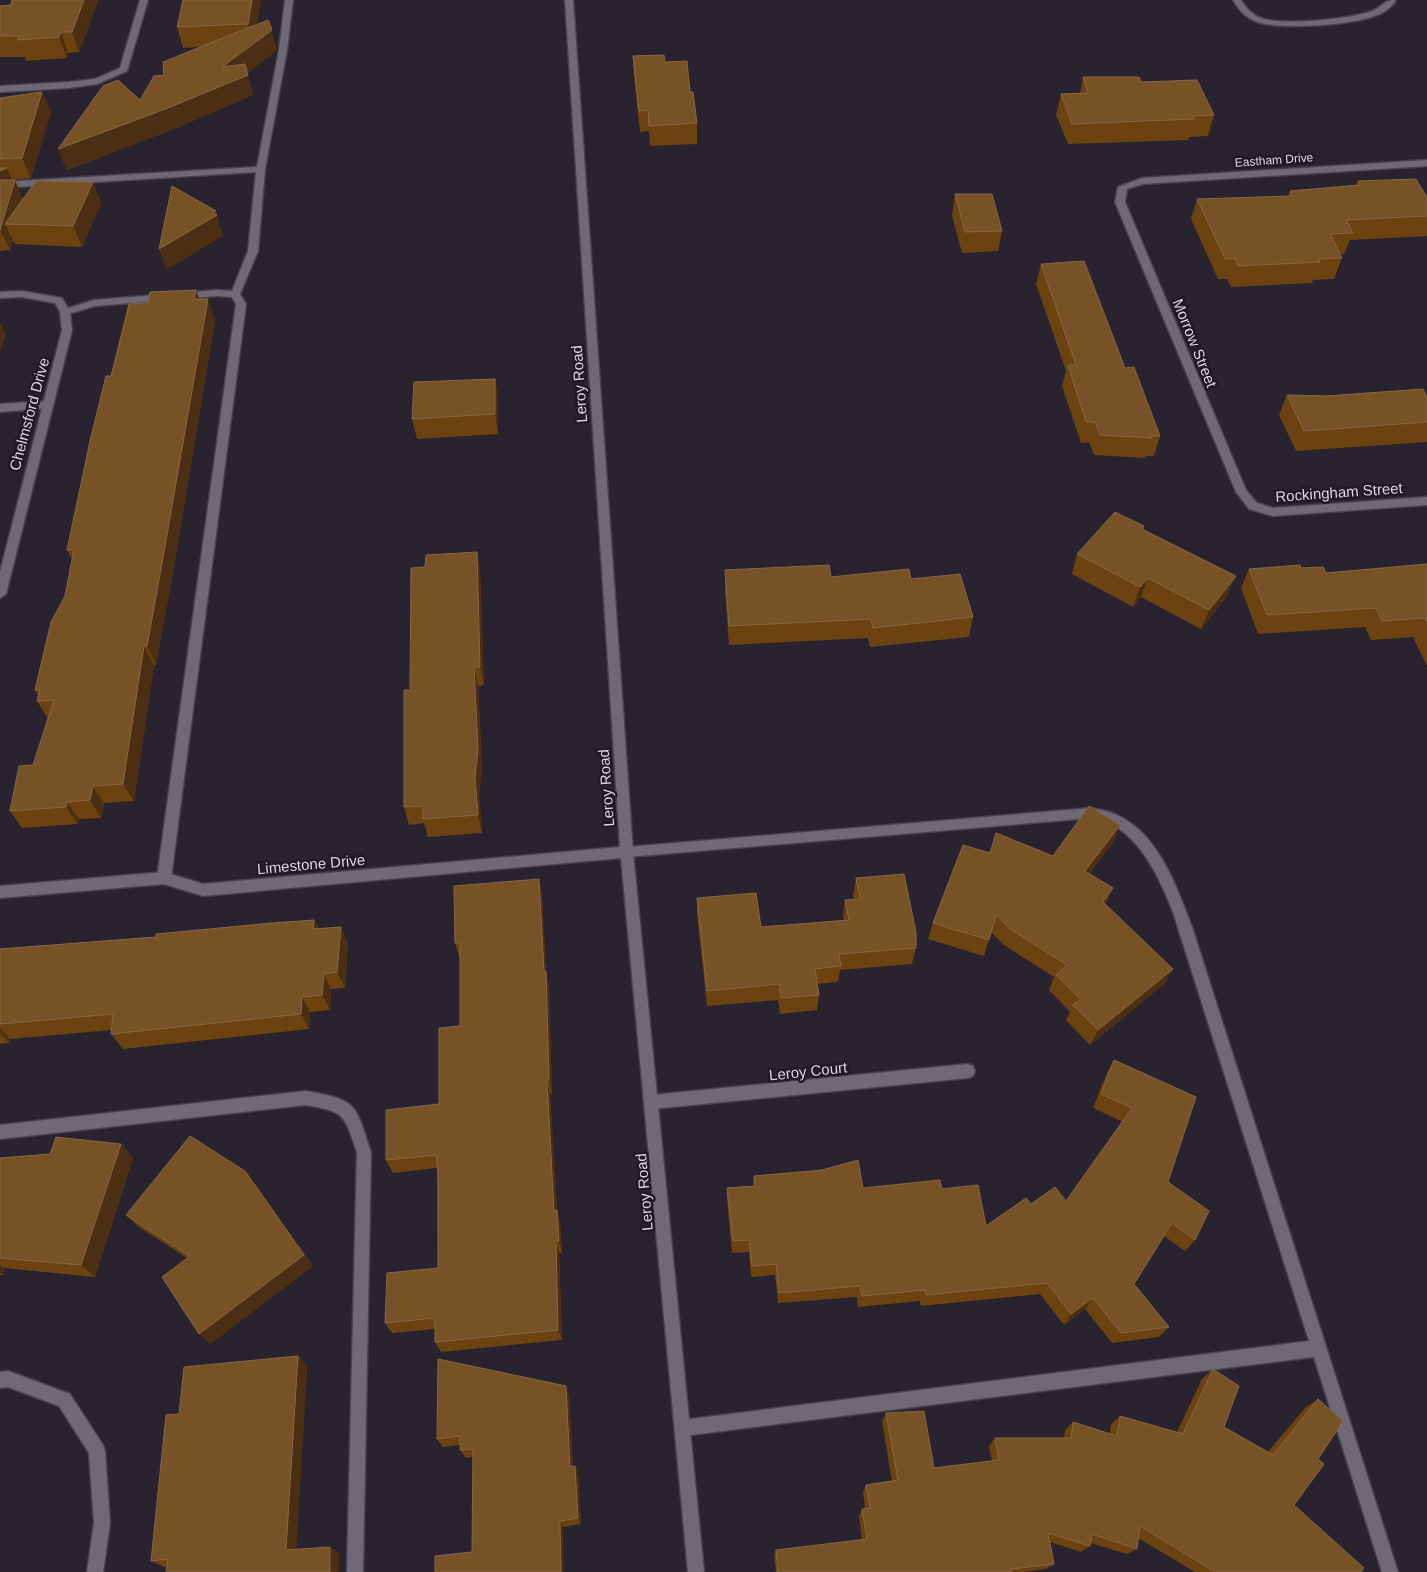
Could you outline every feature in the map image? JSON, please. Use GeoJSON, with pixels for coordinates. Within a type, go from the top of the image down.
{"type":"FeatureCollection","features":[{"type":"Feature","properties":{"kind":"street"},"geometry":{"type":"LineString","coordinates":[[0,90],[97,81],[124,69],[144,0]]}},
{"type":"Feature","properties":{"kind":"street"},"geometry":{"type":"LineString","coordinates":[[235,294],[254,251],[261,169],[283,50],[289,0]]}},
{"type":"Feature","properties":{"kind":"street","name":"Leroy Road"},"geometry":{"type":"LineString","coordinates":[[569,0],[626,852],[652,1102],[696,1572]]}},
{"type":"Feature","properties":{"kind":"street"},"geometry":{"type":"LineString","coordinates":[[1237,0],[1246,12],[1260,21],[1278,24],[1338,20],[1376,13],[1391,2],[1391,0]]}},
{"type":"Feature","properties":{"kind":"street","name":"Eastham Drive"},"geometry":{"type":"LineString","coordinates":[[1123,187],[1142,182],[1427,163]]}},
{"type":"Feature","properties":{"kind":"street"},"geometry":{"type":"LineString","coordinates":[[0,185],[261,169]]}},
{"type":"Feature","properties":{"kind":"street","name":"Morrow Street"},"geometry":{"type":"LineString","coordinates":[[1123,187],[1120,202],[1240,492],[1253,506]]}},
{"type":"Feature","properties":{"kind":"street"},"geometry":{"type":"LineString","coordinates":[[0,295],[22,294],[59,300],[65,312],[94,303],[217,293],[235,294]]}},
{"type":"Feature","properties":{"kind":"street"},"geometry":{"type":"LineString","coordinates":[[164,878],[242,304],[235,294]]}},
{"type":"Feature","properties":{"kind":"street","name":"Chelmsford Drive"},"geometry":{"type":"LineString","coordinates":[[0,594],[5,547],[67,330],[65,312]]}},
{"type":"Feature","properties":{"kind":"street"},"geometry":{"type":"LineString","coordinates":[[0,408],[47,405]]}},
{"type":"Feature","properties":{"kind":"street","name":"Rockingham Street"},"geometry":{"type":"LineString","coordinates":[[1253,506],[1273,512],[1427,501]]}},
{"type":"Feature","properties":{"kind":"street","name":"Limestone Drive"},"geometry":{"type":"LineString","coordinates":[[0,892],[164,878],[203,890],[1091,813],[1116,820],[1136,836],[1152,855],[1173,895],[1390,1572]]}},
{"type":"Feature","properties":{"kind":"street","name":"Leroy Court"},"geometry":{"type":"LineString","coordinates":[[652,1102],[968,1072]]}},
{"type":"Feature","properties":{"kind":"street"},"geometry":{"type":"LineString","coordinates":[[0,1132],[306,1098],[334,1103],[351,1114],[364,1152],[355,1572]]}},
{"type":"Feature","properties":{"kind":"street"},"geometry":{"type":"LineString","coordinates":[[682,1428],[1319,1348]]}},
{"type":"Feature","properties":{"kind":"street"},"geometry":{"type":"LineString","coordinates":[[0,1380],[8,1379],[64,1400],[97,1451],[102,1523],[96,1572]]}},
{"type":"Feature","properties":{"kind":"building"},"geometry":{"type":"Polygon","coordinates":[[[12,0],[84,0],[72,32],[61,32],[59,37],[18,40],[19,36],[0,36],[0,6],[11,5],[12,0]]]}},
{"type":"Feature","properties":{"kind":"building"},"geometry":{"type":"Polygon","coordinates":[[[183,0],[252,0],[248,24],[177,27],[183,0]]]}},
{"type":"Feature","properties":{"kind":"building"},"geometry":{"type":"Polygon","coordinates":[[[268,20],[272,30],[222,67],[245,64],[248,75],[168,108],[58,149],[103,86],[118,80],[140,100],[154,76],[164,75],[163,62],[268,20]]]}},
{"type":"Feature","properties":{"kind":"building"},"geometry":{"type":"Polygon","coordinates":[[[664,55],[665,62],[687,61],[690,92],[693,92],[697,123],[649,126],[648,110],[639,111],[633,56],[664,55]]]}},
{"type":"Feature","properties":{"kind":"building"},"geometry":{"type":"Polygon","coordinates":[[[1083,77],[1139,77],[1141,82],[1197,80],[1214,115],[1193,116],[1194,119],[1072,124],[1061,94],[1088,93],[1083,77]]]}},
{"type":"Feature","properties":{"kind":"building"},"geometry":{"type":"Polygon","coordinates":[[[42,92],[22,158],[0,159],[0,98],[42,92]]]}},
{"type":"Feature","properties":{"kind":"building"},"geometry":{"type":"Polygon","coordinates":[[[1416,179],[1427,197],[1427,216],[1346,220],[1353,233],[1330,234],[1342,258],[1319,259],[1320,262],[1238,266],[1235,258],[1225,259],[1197,199],[1292,196],[1290,191],[1360,185],[1358,181],[1416,179]]]}},
{"type":"Feature","properties":{"kind":"building"},"geometry":{"type":"Polygon","coordinates":[[[0,180],[15,180],[0,230],[0,180]]]}},
{"type":"Feature","properties":{"kind":"building"},"geometry":{"type":"Polygon","coordinates":[[[36,181],[93,182],[73,226],[5,224],[36,181]]]}},
{"type":"Feature","properties":{"kind":"building"},"geometry":{"type":"Polygon","coordinates":[[[172,186],[216,211],[213,213],[217,215],[159,249],[172,186]]]}},
{"type":"Feature","properties":{"kind":"building"},"geometry":{"type":"Polygon","coordinates":[[[955,194],[992,194],[1002,231],[965,232],[955,194]]]}},
{"type":"Feature","properties":{"kind":"building"},"geometry":{"type":"Polygon","coordinates":[[[1084,261],[1125,368],[1134,367],[1160,436],[1151,436],[1152,438],[1100,435],[1095,422],[1086,422],[1068,365],[1076,365],[1041,264],[1084,261]]]}},
{"type":"Feature","properties":{"kind":"building"},"geometry":{"type":"Polygon","coordinates":[[[196,290],[194,299],[208,299],[147,646],[144,646],[123,784],[93,786],[90,800],[67,802],[66,807],[10,811],[19,766],[33,765],[54,700],[37,701],[40,690],[35,690],[51,622],[65,596],[74,549],[67,550],[90,441],[106,376],[111,376],[129,304],[148,303],[150,292],[196,290]]]}},
{"type":"Feature","properties":{"kind":"building"},"geometry":{"type":"Polygon","coordinates":[[[495,379],[495,414],[412,419],[414,382],[495,379]]]}},
{"type":"Feature","properties":{"kind":"building"},"geometry":{"type":"Polygon","coordinates":[[[1423,389],[1427,397],[1427,422],[1304,431],[1287,395],[1326,396],[1423,389]]]}},
{"type":"Feature","properties":{"kind":"building"},"geometry":{"type":"Polygon","coordinates":[[[1115,512],[1144,526],[1142,529],[1236,576],[1209,610],[1148,578],[1140,587],[1077,554],[1115,512]]]}},
{"type":"Feature","properties":{"kind":"building"},"geometry":{"type":"Polygon","coordinates":[[[477,552],[480,667],[474,667],[478,750],[475,777],[478,815],[423,819],[423,806],[404,807],[404,690],[410,690],[411,568],[425,567],[426,555],[477,552]]]}},
{"type":"Feature","properties":{"kind":"building"},"geometry":{"type":"Polygon","coordinates":[[[1427,564],[1427,622],[1425,618],[1382,621],[1376,608],[1267,615],[1249,569],[1300,565],[1301,568],[1323,567],[1326,573],[1427,564]]]}},
{"type":"Feature","properties":{"kind":"building"},"geometry":{"type":"Polygon","coordinates":[[[829,565],[831,577],[909,569],[911,579],[960,574],[973,617],[873,628],[871,619],[729,626],[725,570],[829,565]]]}},
{"type":"Feature","properties":{"kind":"building"},"geometry":{"type":"Polygon","coordinates":[[[1089,806],[1120,825],[1085,871],[1113,888],[1103,902],[1173,969],[1098,1030],[1073,1005],[1081,1000],[1056,975],[1067,965],[1010,929],[996,915],[989,940],[933,923],[963,845],[990,853],[996,833],[1053,856],[1089,806]]]}},
{"type":"Feature","properties":{"kind":"building"},"geometry":{"type":"Polygon","coordinates":[[[904,874],[916,932],[916,948],[839,954],[841,966],[815,969],[819,995],[781,998],[779,984],[707,991],[697,898],[756,893],[761,927],[849,920],[845,900],[860,899],[856,878],[904,874]]]}},
{"type":"Feature","properties":{"kind":"building"},"geometry":{"type":"Polygon","coordinates":[[[539,879],[544,971],[546,971],[549,1080],[547,1080],[554,1211],[557,1210],[559,1241],[556,1241],[558,1330],[435,1342],[435,1318],[385,1323],[387,1273],[438,1268],[438,1172],[436,1155],[386,1160],[386,1110],[439,1104],[439,1028],[460,1026],[460,943],[455,943],[454,886],[539,879]]]}},
{"type":"Feature","properties":{"kind":"building"},"geometry":{"type":"Polygon","coordinates":[[[314,920],[313,929],[341,927],[337,972],[324,974],[322,995],[302,997],[301,1014],[111,1034],[113,1014],[0,1024],[0,949],[156,937],[156,934],[314,920]]]}},
{"type":"Feature","properties":{"kind":"building"},"geometry":{"type":"Polygon","coordinates":[[[1114,1060],[1196,1097],[1168,1182],[1209,1211],[1195,1240],[1172,1223],[1134,1284],[1169,1327],[1121,1333],[1093,1298],[1071,1314],[1047,1283],[926,1295],[925,1290],[862,1296],[860,1286],[779,1293],[776,1264],[752,1266],[749,1240],[733,1241],[727,1188],[755,1186],[754,1176],[822,1170],[858,1160],[863,1188],[940,1180],[942,1189],[978,1185],[986,1226],[1026,1198],[1031,1204],[1055,1187],[1066,1201],[1132,1108],[1101,1094],[1114,1060]]]}},
{"type":"Feature","properties":{"kind":"building"},"geometry":{"type":"Polygon","coordinates":[[[190,1136],[245,1171],[304,1255],[199,1334],[162,1277],[190,1256],[126,1215],[190,1136]]]}},
{"type":"Feature","properties":{"kind":"building"},"geometry":{"type":"Polygon","coordinates":[[[56,1137],[121,1144],[81,1265],[0,1258],[0,1158],[50,1154],[56,1137]]]}},
{"type":"Feature","properties":{"kind":"building"},"geometry":{"type":"Polygon","coordinates":[[[298,1356],[286,1550],[330,1547],[330,1572],[166,1572],[168,1559],[151,1561],[166,1415],[179,1414],[184,1367],[298,1356]]]}},
{"type":"Feature","properties":{"kind":"building"},"geometry":{"type":"Polygon","coordinates":[[[438,1359],[566,1386],[570,1467],[575,1466],[578,1518],[560,1521],[561,1572],[435,1572],[435,1556],[472,1552],[473,1449],[460,1450],[460,1436],[437,1439],[438,1359]]]}},
{"type":"Feature","properties":{"kind":"building"},"geometry":{"type":"Polygon","coordinates":[[[1213,1369],[1239,1386],[1224,1427],[1273,1455],[1318,1399],[1343,1421],[1318,1459],[1324,1464],[1294,1505],[1364,1568],[1361,1572],[1215,1572],[1140,1526],[1137,1549],[1092,1534],[1090,1546],[1048,1533],[1054,1564],[1011,1569],[1011,1572],[778,1572],[776,1550],[867,1539],[862,1509],[870,1508],[866,1485],[898,1480],[886,1413],[924,1411],[934,1468],[999,1460],[995,1438],[1071,1438],[1073,1422],[1117,1436],[1120,1416],[1183,1434],[1213,1369]]]}}]}
